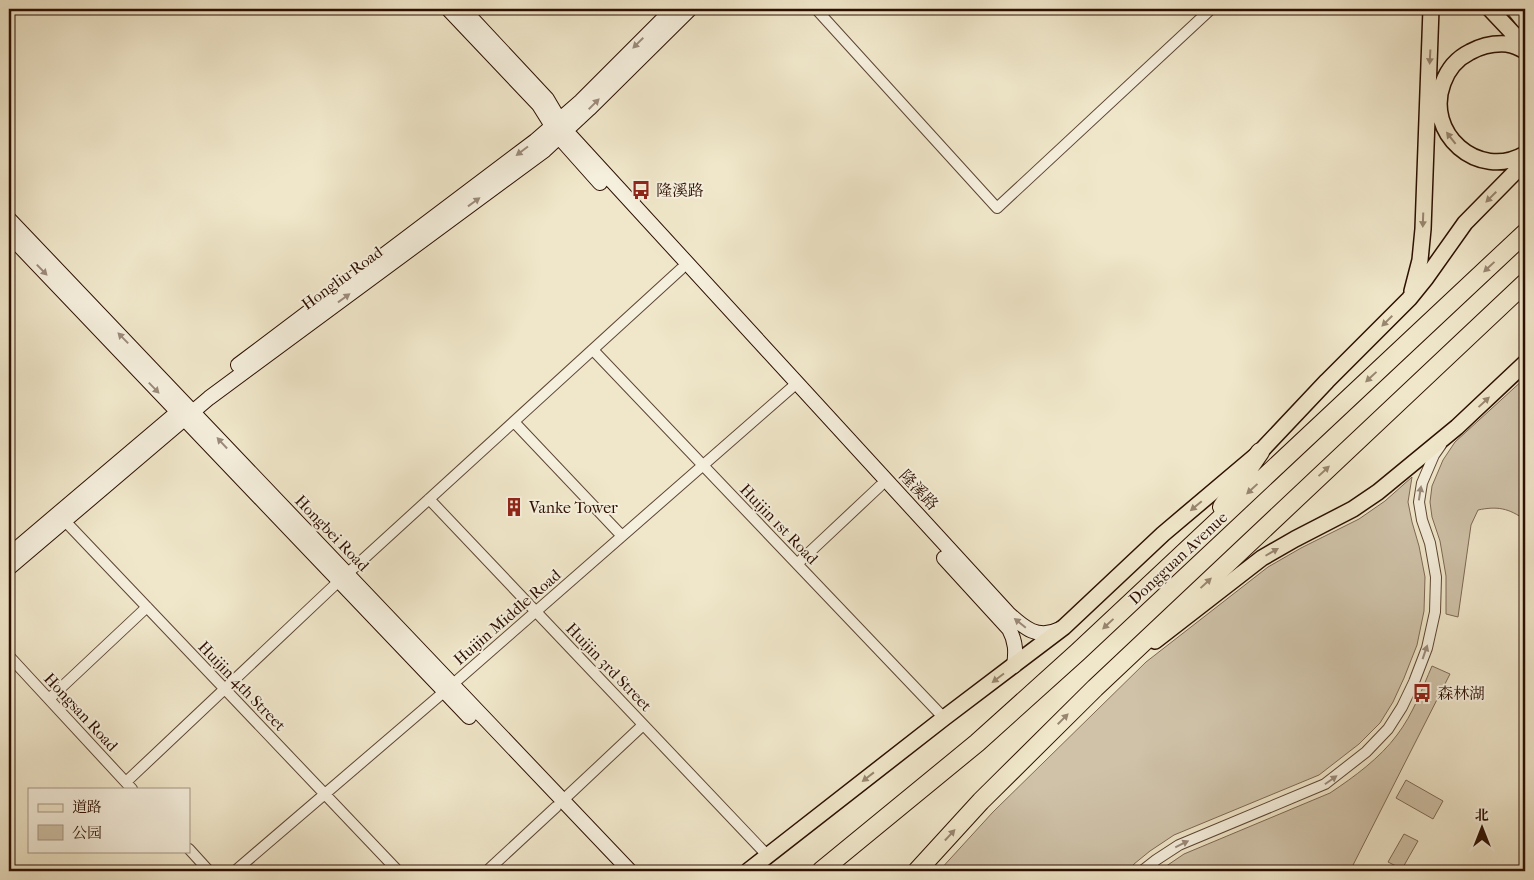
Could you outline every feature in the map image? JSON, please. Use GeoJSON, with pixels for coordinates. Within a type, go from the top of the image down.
{"type":"FeatureCollection","features":[{"type":"Feature","properties":{"kind":"highway"},"geometry":{"type":"LineString","coordinates":[[1516,9],[1525,20]]}},
{"type":"Feature","properties":{"kind":"highway","name":"Dongguan Avenue"},"geometry":{"type":"LineString","coordinates":[[821,871],[977,743],[1078,652],[1525,233]]}},
{"type":"Feature","properties":{"kind":"highway"},"geometry":{"type":"LineString","coordinates":[[917,871],[981,801],[1094,688],[1525,283]]}},
{"type":"Feature","properties":{"kind":"highway"},"geometry":{"type":"LineString","coordinates":[[1202,536],[1260,452]]}},
{"type":"Feature","properties":{"kind":"main road"},"geometry":{"type":"LineString","coordinates":[[1409,299],[1420,260],[1423,229],[1431,9]]}},
{"type":"Feature","properties":{"kind":"main road"},"geometry":{"type":"LineString","coordinates":[[1490,9],[1525,46]]}},
{"type":"Feature","properties":{"kind":"main road"},"geometry":{"type":"LineString","coordinates":[[1525,51],[1508,44],[1481,46],[1462,56],[1448,71],[1439,93],[1439,113],[1447,134],[1461,150],[1478,159],[1496,162],[1518,159],[1525,154]]}},
{"type":"Feature","properties":{"kind":"main road"},"geometry":{"type":"LineString","coordinates":[[748,871],[1064,627],[1163,534],[1260,452],[1327,381],[1409,299],[1465,223],[1525,162]]}},
{"type":"Feature","properties":{"kind":"main road"},"geometry":{"type":"LineString","coordinates":[[1094,688],[1262,558],[1353,509],[1378,492],[1447,435],[1524,365]]}},
{"type":"Feature","properties":{"kind":"street","name":"隆溪路"},"geometry":{"type":"LineString","coordinates":[[448,9],[539,105],[682,269],[1015,620],[1022,626],[1043,634],[1051,634],[1064,627]]}},
{"type":"Feature","properties":{"kind":"street","name":"隆溪路"},"geometry":{"type":"LineString","coordinates":[[463,9],[547,99],[559,128],[794,386],[880,486],[1010,629],[1016,644],[1014,666]]}},
{"type":"Feature","properties":{"kind":"street","name":"Hongliu Road"},"geometry":{"type":"LineString","coordinates":[[559,128],[581,101],[673,9]]}},
{"type":"Feature","properties":{"kind":"street","name":"Hongliu Road"},"geometry":{"type":"LineString","coordinates":[[9,555],[185,412],[527,146],[559,128],[690,9]]}},
{"type":"Feature","properties":{"kind":"street"},"geometry":{"type":"LineString","coordinates":[[816,9],[997,208],[1211,9]]}},
{"type":"Feature","properties":{"kind":"street","name":"Hongbei Road"},"geometry":{"type":"LineString","coordinates":[[9,219],[185,412],[559,804],[617,871]]}},
{"type":"Feature","properties":{"kind":"street","name":"Hongbei Road"},"geometry":{"type":"LineString","coordinates":[[9,235],[185,412]]}},
{"type":"Feature","properties":{"kind":"street"},"geometry":{"type":"LineString","coordinates":[[129,785],[224,689],[682,269]]}},
{"type":"Feature","properties":{"kind":"street","name":"Huijin 1st Road"},"geometry":{"type":"LineString","coordinates":[[593,350],[944,718]]}},
{"type":"Feature","properties":{"kind":"street","name":"Huijin Middle Road"},"geometry":{"type":"LineString","coordinates":[[235,871],[536,612],[794,386]]}},
{"type":"Feature","properties":{"kind":"street","name":"Hongliu Road"},"geometry":{"type":"LineString","coordinates":[[9,568],[185,412]]}},
{"type":"Feature","properties":{"kind":"street"},"geometry":{"type":"LineString","coordinates":[[514,422],[622,536]]}},
{"type":"Feature","properties":{"kind":"street"},"geometry":{"type":"LineString","coordinates":[[1142,871],[1179,845],[1325,784],[1366,752],[1388,729],[1402,707],[1414,682],[1427,648],[1435,612],[1436,576],[1430,543],[1422,520],[1419,502],[1422,482],[1434,455],[1447,435]]}},
{"type":"Feature","properties":{"kind":"street"},"geometry":{"type":"LineString","coordinates":[[797,564],[880,486]]}},
{"type":"Feature","properties":{"kind":"street","name":"Huijin 3rd Street"},"geometry":{"type":"LineString","coordinates":[[429,499],[767,855]]}},
{"type":"Feature","properties":{"kind":"street","name":"Huijin 4th Street"},"geometry":{"type":"LineString","coordinates":[[64,520],[398,871]]}},
{"type":"Feature","properties":{"kind":"street"},"geometry":{"type":"LineString","coordinates":[[49,699],[147,607]]}},
{"type":"Feature","properties":{"kind":"street","name":"Hongsan Road"},"geometry":{"type":"LineString","coordinates":[[9,656],[129,785]]}},
{"type":"Feature","properties":{"kind":"street"},"geometry":{"type":"LineString","coordinates":[[488,871],[643,725]]}},
{"type":"Feature","properties":{"kind":"street","name":"Hongbei Road"},"geometry":{"type":"LineString","coordinates":[[559,804],[630,871]]}},
{"type":"Feature","properties":{"kind":"street"},"geometry":{"type":"LineString","coordinates":[[190,851],[209,871]]}},
{"type":"Feature","properties":{"kind":"green space"},"geometry":{"type":"Polygon","coordinates":[[[1525,378],[1525,520],[1503,509],[1478,510],[1471,525],[1458,617],[1446,614],[1446,576],[1440,541],[1432,517],[1430,502],[1432,486],[1443,460],[1455,442],[1525,378]]]}},
{"type":"Feature","properties":{"kind":"green space"},"geometry":{"type":"Polygon","coordinates":[[[1412,477],[1408,502],[1425,577],[1424,611],[1417,645],[1393,702],[1380,723],[1359,744],[1319,775],[1174,835],[1150,851],[1128,871],[939,871],[993,812],[1146,662],[1268,567],[1359,519],[1385,501],[1412,477]]]}},
{"type":"Feature","properties":{"kind":"green space"},"geometry":{"type":"Polygon","coordinates":[[[1432,666],[1450,674],[1350,871],[1159,871],[1184,854],[1330,793],[1357,774],[1383,752],[1403,727],[1432,666]]]}},
{"type":"Feature","properties":{"kind":"green space"},"geometry":{"type":"Polygon","coordinates":[[[1406,780],[1443,801],[1433,819],[1396,798],[1406,780]]]}},
{"type":"Feature","properties":{"kind":"green space"},"geometry":{"type":"Polygon","coordinates":[[[1404,834],[1418,841],[1402,869],[1388,862],[1404,834]]]}},
{"type":"Feature","properties":{"kind":"place","name":"隆溪路"},"geometry":{"type":"Point","coordinates":[641,190]}},
{"type":"Feature","properties":{"kind":"place","name":"Vanke Tower"},"geometry":{"type":"Point","coordinates":[514,507]}},
{"type":"Feature","properties":{"kind":"place","name":"森林湖"},"geometry":{"type":"Point","coordinates":[1422,693]}}]}
